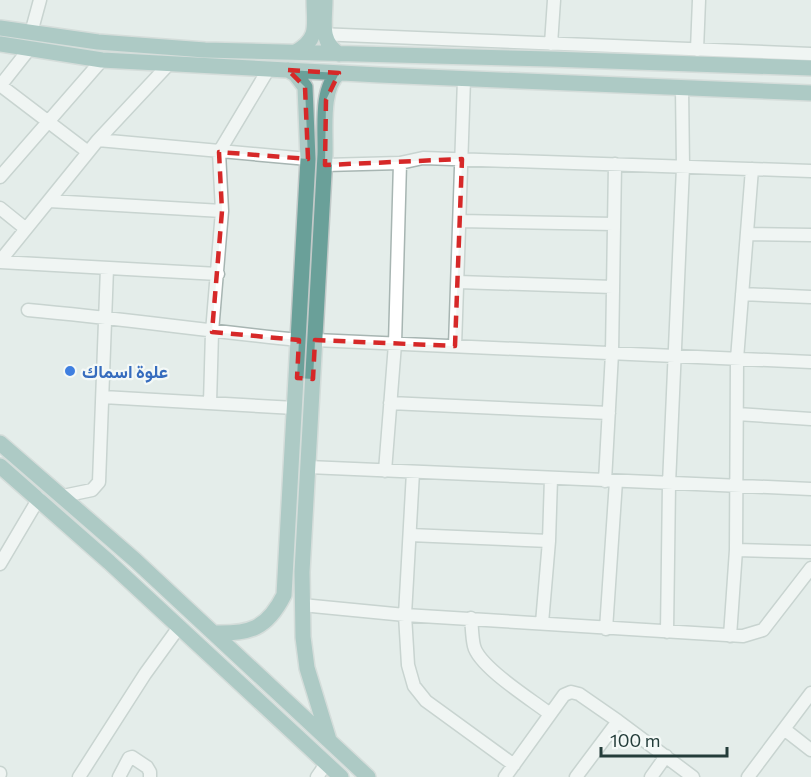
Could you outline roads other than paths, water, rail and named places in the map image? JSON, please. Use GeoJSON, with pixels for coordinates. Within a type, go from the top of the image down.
{"type":"FeatureCollection","features":[{"type":"Feature","properties":{"kind":"main road"},"geometry":{"type":"LineString","coordinates":[[314,0],[319,34],[330,48],[339,54]]}},
{"type":"Feature","properties":{"kind":"main road"},"geometry":{"type":"LineString","coordinates":[[296,52],[319,34],[325,0]]}},
{"type":"Feature","properties":{"kind":"main road"},"geometry":{"type":"LineString","coordinates":[[0,28],[31,40],[102,60],[339,74],[811,93]]}},
{"type":"Feature","properties":{"kind":"main road"},"geometry":{"type":"LineString","coordinates":[[0,44],[31,40],[149,48],[811,68]]}},
{"type":"Feature","properties":{"kind":"main road"},"geometry":{"type":"LineString","coordinates":[[261,52],[256,55],[255,60],[257,67],[265,70]]}},
{"type":"Feature","properties":{"kind":"main road"},"geometry":{"type":"LineString","coordinates":[[359,54],[365,60],[366,65],[364,72],[359,74]]}},
{"type":"Feature","properties":{"kind":"main road"},"geometry":{"type":"LineString","coordinates":[[214,633],[240,633],[255,628],[267,620],[278,608],[284,595],[308,159],[305,87],[288,70]]}},
{"type":"Feature","properties":{"kind":"main road"},"geometry":{"type":"LineString","coordinates":[[329,740],[307,668],[303,637],[302,572],[325,165],[326,100],[331,83],[339,74]]}},
{"type":"Feature","properties":{"kind":"main road"},"geometry":{"type":"LineString","coordinates":[[297,378],[313,379]]}},
{"type":"Feature","properties":{"kind":"main road"},"geometry":{"type":"LineString","coordinates":[[0,443],[121,548],[368,777]]}},
{"type":"Feature","properties":{"kind":"main road"},"geometry":{"type":"LineString","coordinates":[[0,466],[109,562],[340,777]]}},
{"type":"Feature","properties":{"kind":"main road"},"geometry":{"type":"LineString","coordinates":[[109,562],[121,548]]}},
{"type":"Feature","properties":{"kind":"main road"},"geometry":{"type":"LineString","coordinates":[[286,571],[302,572]]}},
{"type":"Feature","properties":{"kind":"street"},"geometry":{"type":"LineString","coordinates":[[40,0],[31,40],[0,85],[88,152]]}},
{"type":"Feature","properties":{"kind":"street"},"geometry":{"type":"LineString","coordinates":[[551,44],[554,0]]}},
{"type":"Feature","properties":{"kind":"street"},"geometry":{"type":"LineString","coordinates":[[698,50],[699,0]]}},
{"type":"Feature","properties":{"kind":"street"},"geometry":{"type":"LineString","coordinates":[[319,34],[811,54]]}},
{"type":"Feature","properties":{"kind":"street"},"geometry":{"type":"LineString","coordinates":[[0,177],[102,60]]}},
{"type":"Feature","properties":{"kind":"street"},"geometry":{"type":"LineString","coordinates":[[0,262],[98,140],[169,64]]}},
{"type":"Feature","properties":{"kind":"street"},"geometry":{"type":"LineString","coordinates":[[210,403],[212,332],[222,211],[219,152],[265,70]]}},
{"type":"Feature","properties":{"kind":"street"},"geometry":{"type":"LineString","coordinates":[[455,346],[464,79]]}},
{"type":"Feature","properties":{"kind":"street"},"geometry":{"type":"LineString","coordinates":[[667,632],[669,484],[683,167],[682,88]]}},
{"type":"Feature","properties":{"kind":"street"},"geometry":{"type":"LineString","coordinates":[[98,140],[308,159]]}},
{"type":"Feature","properties":{"kind":"street"},"geometry":{"type":"LineString","coordinates":[[325,165],[400,163],[423,158],[811,171]]}},
{"type":"Feature","properties":{"kind":"street"},"geometry":{"type":"LineString","coordinates":[[385,471],[394,344],[400,163]]}},
{"type":"Feature","properties":{"kind":"street"},"geometry":{"type":"LineString","coordinates":[[606,629],[615,164]]}},
{"type":"Feature","properties":{"kind":"street"},"geometry":{"type":"LineString","coordinates":[[730,636],[736,550],[737,358],[752,169]]}},
{"type":"Feature","properties":{"kind":"street"},"geometry":{"type":"LineString","coordinates":[[49,201],[222,211]]}},
{"type":"Feature","properties":{"kind":"street"},"geometry":{"type":"LineString","coordinates":[[0,208],[26,229]]}},
{"type":"Feature","properties":{"kind":"street"},"geometry":{"type":"LineString","coordinates":[[460,221],[614,224]]}},
{"type":"Feature","properties":{"kind":"street"},"geometry":{"type":"LineString","coordinates":[[747,234],[811,234]]}},
{"type":"Feature","properties":{"kind":"street"},"geometry":{"type":"LineString","coordinates":[[0,262],[218,274]]}},
{"type":"Feature","properties":{"kind":"street"},"geometry":{"type":"LineString","coordinates":[[63,496],[92,490],[98,484],[104,397],[107,268]]}},
{"type":"Feature","properties":{"kind":"street"},"geometry":{"type":"LineString","coordinates":[[458,282],[613,287]]}},
{"type":"Feature","properties":{"kind":"street"},"geometry":{"type":"LineString","coordinates":[[742,294],[811,297]]}},
{"type":"Feature","properties":{"kind":"street"},"geometry":{"type":"LineString","coordinates":[[28,310],[299,340]]}},
{"type":"Feature","properties":{"kind":"street"},"geometry":{"type":"LineString","coordinates":[[315,340],[811,362]]}},
{"type":"Feature","properties":{"kind":"street"},"geometry":{"type":"LineString","coordinates":[[104,397],[295,408]]}},
{"type":"Feature","properties":{"kind":"street"},"geometry":{"type":"LineString","coordinates":[[390,403],[609,413]]}},
{"type":"Feature","properties":{"kind":"street"},"geometry":{"type":"LineString","coordinates":[[737,414],[811,419]]}},
{"type":"Feature","properties":{"kind":"street"},"geometry":{"type":"LineString","coordinates":[[308,467],[811,489]]}},
{"type":"Feature","properties":{"kind":"street"},"geometry":{"type":"LineString","coordinates":[[413,472],[405,615],[408,665],[414,686],[426,701],[514,765]]}},
{"type":"Feature","properties":{"kind":"street"},"geometry":{"type":"LineString","coordinates":[[542,623],[549,541],[550,478]]}},
{"type":"Feature","properties":{"kind":"street"},"geometry":{"type":"LineString","coordinates":[[0,564],[39,498]]}},
{"type":"Feature","properties":{"kind":"street"},"geometry":{"type":"LineString","coordinates":[[410,535],[549,541]]}},
{"type":"Feature","properties":{"kind":"street"},"geometry":{"type":"LineString","coordinates":[[736,550],[811,552]]}},
{"type":"Feature","properties":{"kind":"street"},"geometry":{"type":"LineString","coordinates":[[302,605],[405,615],[606,629],[730,636],[753,635],[763,630],[811,568]]}},
{"type":"Feature","properties":{"kind":"street"},"geometry":{"type":"LineString","coordinates":[[471,618],[474,648],[480,658],[493,671],[550,714]]}},
{"type":"Feature","properties":{"kind":"street"},"geometry":{"type":"LineString","coordinates":[[79,777],[179,627]]}},
{"type":"Feature","properties":{"kind":"street"},"geometry":{"type":"LineString","coordinates":[[505,777],[564,695],[571,692],[579,694],[618,721],[693,777]]}},
{"type":"Feature","properties":{"kind":"street"},"geometry":{"type":"LineString","coordinates":[[766,777],[751,773],[810,698]]}},
{"type":"Feature","properties":{"kind":"street"},"geometry":{"type":"LineString","coordinates":[[576,777],[618,721]]}},
{"type":"Feature","properties":{"kind":"street"},"geometry":{"type":"LineString","coordinates":[[784,729],[811,750]]}},
{"type":"Feature","properties":{"kind":"street"},"geometry":{"type":"LineString","coordinates":[[651,777],[666,756]]}},
{"type":"Feature","properties":{"kind":"street"},"geometry":{"type":"LineString","coordinates":[[119,777],[129,758],[132,757],[147,767],[150,777]]}},
{"type":"Feature","properties":{"kind":"street"},"geometry":{"type":"LineString","coordinates":[[317,777],[326,764]]}},
{"type":"Feature","properties":{"kind":"place","name":"علوة اسماك"},"geometry":{"type":"Point","coordinates":[70,371]}}]}
